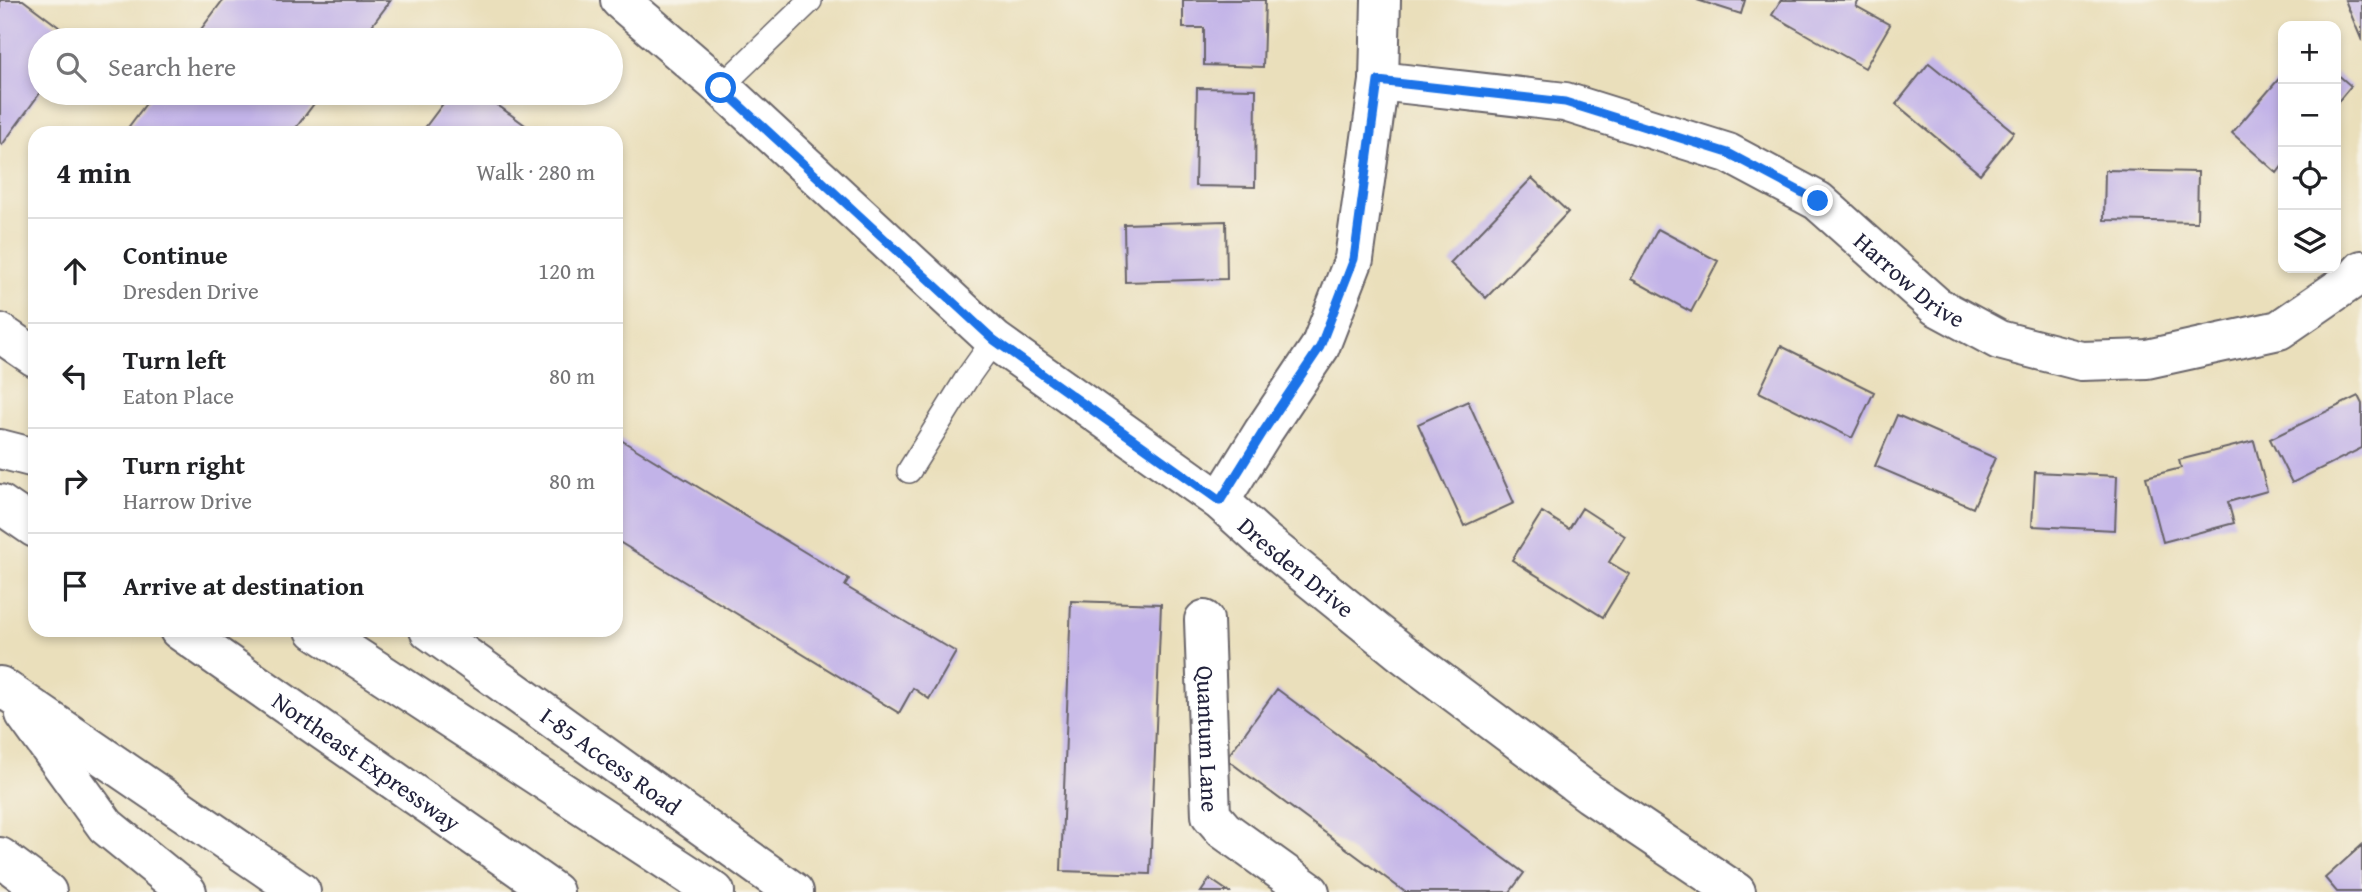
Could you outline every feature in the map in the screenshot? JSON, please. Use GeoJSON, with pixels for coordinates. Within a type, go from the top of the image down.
{"type":"FeatureCollection","features":[{"type":"Feature","properties":{"kind":"main road","name":"Dresden Drive"},"geometry":{"type":"LineString","coordinates":[[620,0],[721,88],[994,340],[1220,501],[1265,542],[1402,653],[1590,794],[1736,892]]}},
{"type":"Feature","properties":{"kind":"main road"},"geometry":{"type":"LineString","coordinates":[[1220,501],[1320,347],[1354,259],[1378,81],[1381,0]]}},
{"type":"Feature","properties":{"kind":"main road","name":"Harrow Drive"},"geometry":{"type":"LineString","coordinates":[[1378,81],[1565,102],[1728,153],[1818,201],[1936,306],[1999,340],[2081,361],[2147,359],[2279,330],[2356,277],[2362,270]]}},
{"type":"Feature","properties":{"kind":"main road"},"geometry":{"type":"LineString","coordinates":[[0,333],[28,352]]}},
{"type":"Feature","properties":{"kind":"main road"},"geometry":{"type":"LineString","coordinates":[[0,449],[28,456]]}},
{"type":"Feature","properties":{"kind":"main road"},"geometry":{"type":"LineString","coordinates":[[0,504],[28,523]]}},
{"type":"Feature","properties":{"kind":"main road","name":"Quantum Lane"},"geometry":{"type":"LineString","coordinates":[[1204,620],[1211,815],[1224,830],[1310,892]]}},
{"type":"Feature","properties":{"kind":"main road","name":"Northeast Expressway"},"geometry":{"type":"LineString","coordinates":[[189,637],[554,892]]}},
{"type":"Feature","properties":{"kind":"main road"},"geometry":{"type":"LineString","coordinates":[[327,637],[715,892]]}},
{"type":"Feature","properties":{"kind":"main road","name":"I-85 Access Road"},"geometry":{"type":"LineString","coordinates":[[439,637],[794,892]]}},
{"type":"Feature","properties":{"kind":"main road"},"geometry":{"type":"LineString","coordinates":[[5,689],[106,826],[187,892]]}},
{"type":"Feature","properties":{"kind":"main road"},"geometry":{"type":"LineString","coordinates":[[5,689],[301,892]]}},
{"type":"Feature","properties":{"kind":"main road"},"geometry":{"type":"LineString","coordinates":[[0,857],[47,892]]}},
{"type":"Feature","properties":{"kind":"lane"},"geometry":{"type":"LineString","coordinates":[[721,88],[810,1]]}},
{"type":"Feature","properties":{"kind":"lane"},"geometry":{"type":"LineString","coordinates":[[909,471],[994,340]]}},
{"type":"Feature","properties":{"kind":"building"},"geometry":{"type":"Polygon","coordinates":[[[0,0],[23,0],[60,28],[28,28],[28,105],[31,105],[2,145],[0,0]]]}},
{"type":"Feature","properties":{"kind":"building"},"geometry":{"type":"Polygon","coordinates":[[[223,0],[391,0],[370,28],[202,28],[223,0]]]}},
{"type":"Feature","properties":{"kind":"building"},"geometry":{"type":"Polygon","coordinates":[[[1183,0],[1265,0],[1263,67],[1204,65],[1204,28],[1183,28],[1183,0]]]}},
{"type":"Feature","properties":{"kind":"building"},"geometry":{"type":"Polygon","coordinates":[[[1697,0],[1745,0],[1741,14],[1697,0]]]}},
{"type":"Feature","properties":{"kind":"building"},"geometry":{"type":"Polygon","coordinates":[[[1781,0],[1859,0],[1856,6],[1890,25],[1865,68],[1772,15],[1781,0]]]}},
{"type":"Feature","properties":{"kind":"building"},"geometry":{"type":"Polygon","coordinates":[[[2345,0],[2362,0],[2362,41],[2345,0]]]}},
{"type":"Feature","properties":{"kind":"building"},"geometry":{"type":"Polygon","coordinates":[[[1929,63],[2014,132],[1980,174],[1896,104],[1929,63]]]}},
{"type":"Feature","properties":{"kind":"building"},"geometry":{"type":"Polygon","coordinates":[[[2341,77],[2351,86],[2341,98],[2341,77]]]}},
{"type":"Feature","properties":{"kind":"building"},"geometry":{"type":"Polygon","coordinates":[[[2278,80],[2277,173],[2232,133],[2278,80]]]}},
{"type":"Feature","properties":{"kind":"building"},"geometry":{"type":"Polygon","coordinates":[[[1197,88],[1256,89],[1255,187],[1195,186],[1197,88]]]}},
{"type":"Feature","properties":{"kind":"building"},"geometry":{"type":"Polygon","coordinates":[[[145,105],[313,105],[297,126],[129,126],[145,105]]]}},
{"type":"Feature","properties":{"kind":"building"},"geometry":{"type":"Polygon","coordinates":[[[442,105],[498,105],[526,126],[426,126],[442,105]]]}},
{"type":"Feature","properties":{"kind":"building"},"geometry":{"type":"Polygon","coordinates":[[[2105,170],[2198,172],[2197,222],[2104,220],[2105,170]]]}},
{"type":"Feature","properties":{"kind":"building"},"geometry":{"type":"Polygon","coordinates":[[[1532,178],[1568,212],[1486,298],[1450,263],[1532,178]]]}},
{"type":"Feature","properties":{"kind":"building"},"geometry":{"type":"Polygon","coordinates":[[[1226,221],[1227,279],[1125,282],[1124,224],[1226,221]]]}},
{"type":"Feature","properties":{"kind":"building"},"geometry":{"type":"Polygon","coordinates":[[[1658,229],[1718,261],[1691,312],[1631,279],[1658,229]]]}},
{"type":"Feature","properties":{"kind":"building"},"geometry":{"type":"Polygon","coordinates":[[[1781,346],[1874,392],[1852,438],[1759,392],[1781,346]]]}},
{"type":"Feature","properties":{"kind":"building"},"geometry":{"type":"Polygon","coordinates":[[[2358,396],[2362,404],[2362,448],[2292,483],[2270,439],[2358,396]]]}},
{"type":"Feature","properties":{"kind":"building"},"geometry":{"type":"Polygon","coordinates":[[[1468,401],[1514,503],[1464,526],[1418,424],[1468,401]]]}},
{"type":"Feature","properties":{"kind":"building"},"geometry":{"type":"Polygon","coordinates":[[[1897,415],[1995,458],[1973,508],[1875,466],[1897,415]]]}},
{"type":"Feature","properties":{"kind":"building"},"geometry":{"type":"Polygon","coordinates":[[[623,441],[849,579],[845,586],[956,652],[929,699],[913,688],[899,713],[623,544],[623,441]]]}},
{"type":"Feature","properties":{"kind":"building"},"geometry":{"type":"Polygon","coordinates":[[[2254,441],[2267,491],[2228,502],[2234,523],[2163,542],[2146,477],[2181,468],[2179,460],[2254,441]]]}},
{"type":"Feature","properties":{"kind":"building"},"geometry":{"type":"Polygon","coordinates":[[[2035,472],[2117,476],[2115,530],[2032,526],[2035,472]]]}},
{"type":"Feature","properties":{"kind":"building"},"geometry":{"type":"Polygon","coordinates":[[[1582,508],[1625,536],[1609,562],[1629,574],[1603,617],[1512,560],[1542,512],[1569,529],[1582,508]]]}},
{"type":"Feature","properties":{"kind":"building"},"geometry":{"type":"Polygon","coordinates":[[[1071,601],[1161,604],[1150,874],[1061,871],[1071,601]]]}},
{"type":"Feature","properties":{"kind":"building"},"geometry":{"type":"Polygon","coordinates":[[[1277,689],[1524,873],[1510,892],[1405,892],[1226,759],[1277,689]]]}},
{"type":"Feature","properties":{"kind":"building"},"geometry":{"type":"Polygon","coordinates":[[[2362,845],[2362,892],[2337,892],[2325,878],[2362,845]]]}},
{"type":"Feature","properties":{"kind":"building"},"geometry":{"type":"Polygon","coordinates":[[[1210,879],[1229,892],[1201,892],[1210,879]]]}},
{"type":"Feature","properties":{"kind":"route"},"geometry":{"type":"LineString","coordinates":[[721,88],[994,340],[1220,501],[1320,347],[1354,259],[1378,81],[1565,102],[1728,153],[1818,201]]}}]}
